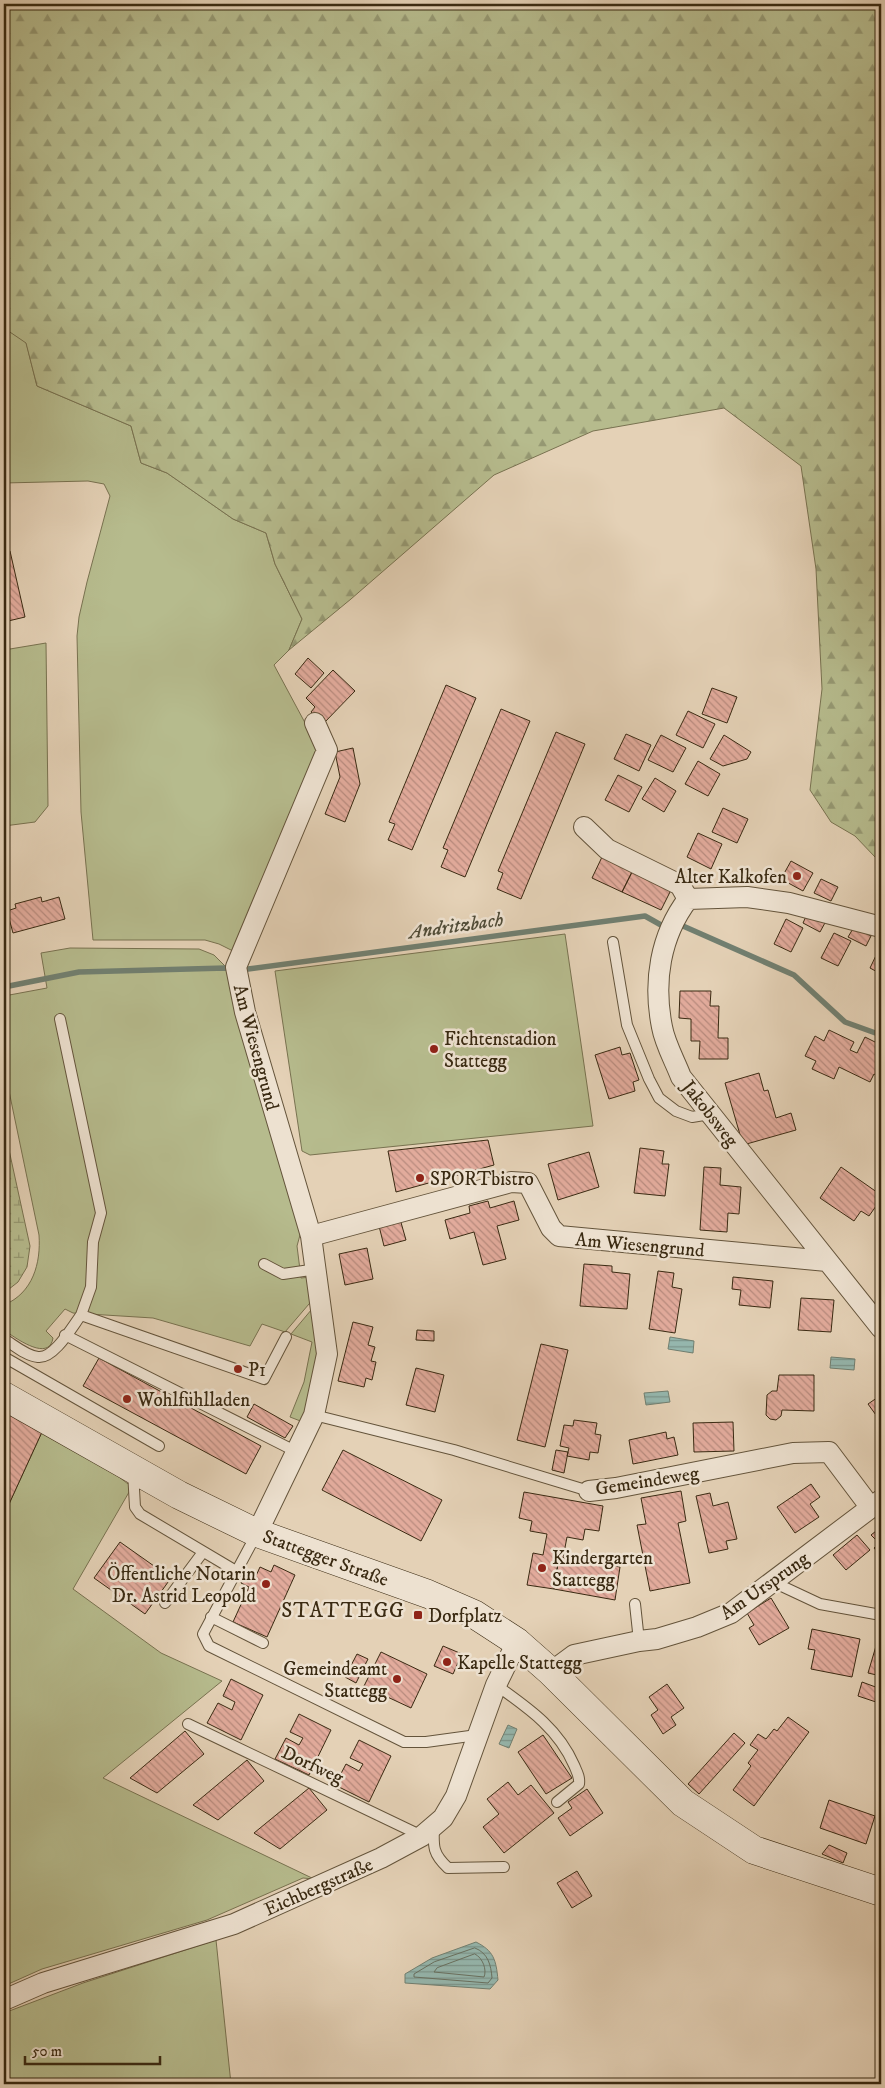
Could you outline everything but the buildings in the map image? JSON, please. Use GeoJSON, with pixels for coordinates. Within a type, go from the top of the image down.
{"type":"FeatureCollection","features":[{"type":"Feature","properties":{"kind":"main road","name":"Stattegger Straße"},"geometry":{"type":"LineString","coordinates":[[4,1396],[179,1495],[257,1533],[428,1594],[474,1614],[517,1642],[551,1672],[683,1803],[754,1850],[881,1892]]}},
{"type":"Feature","properties":{"kind":"street","name":"Am Wiesengrund"},"geometry":{"type":"LineString","coordinates":[[257,1533],[314,1415],[327,1354],[307,1270],[311,1236],[245,1012],[236,967],[327,750],[315,723]]}},
{"type":"Feature","properties":{"kind":"street"},"geometry":{"type":"LineString","coordinates":[[584,827],[607,848],[680,885],[682,906],[746,897],[789,903],[881,927]]}},
{"type":"Feature","properties":{"kind":"street","name":"Jakobsweg"},"geometry":{"type":"LineString","coordinates":[[682,906],[666,937],[658,994],[662,1029],[681,1077],[881,1328]]}},
{"type":"Feature","properties":{"kind":"street","name":"Am Wiesengrund"},"geometry":{"type":"LineString","coordinates":[[311,1236],[511,1182],[528,1184],[551,1228],[559,1236],[827,1261]]}},
{"type":"Feature","properties":{"kind":"street","name":"Gemeindeweg"},"geometry":{"type":"LineString","coordinates":[[589,1491],[616,1488],[793,1454],[829,1452],[876,1504]]}},
{"type":"Feature","properties":{"kind":"street","name":"Am Ursprung"},"geometry":{"type":"LineString","coordinates":[[551,1672],[574,1655],[657,1639],[697,1627],[731,1613],[876,1504]]}},
{"type":"Feature","properties":{"kind":"street","name":"Eichbergstraße"},"geometry":{"type":"LineString","coordinates":[[4,2000],[43,1983],[234,1924],[381,1858],[428,1832],[443,1818],[456,1796],[496,1685],[517,1642]]}},
{"type":"Feature","properties":{"kind":"lane"},"geometry":{"type":"LineString","coordinates":[[612,942],[627,1025],[649,1080],[660,1098],[676,1111],[692,1117],[710,1114]]}},
{"type":"Feature","properties":{"kind":"lane"},"geometry":{"type":"LineString","coordinates":[[4,1339],[32,1356],[40,1358],[49,1355],[81,1315],[91,1287],[93,1242],[101,1213],[60,1019]]}},
{"type":"Feature","properties":{"kind":"lane"},"geometry":{"type":"LineString","coordinates":[[264,1264],[283,1274],[307,1270]]}},
{"type":"Feature","properties":{"kind":"lane"},"geometry":{"type":"LineString","coordinates":[[81,1315],[264,1379],[286,1337]]}},
{"type":"Feature","properties":{"kind":"lane"},"geometry":{"type":"LineString","coordinates":[[66,1335],[297,1452]]}},
{"type":"Feature","properties":{"kind":"lane"},"geometry":{"type":"LineString","coordinates":[[4,1357],[159,1446]]}},
{"type":"Feature","properties":{"kind":"lane","name":"Gemeindeweg"},"geometry":{"type":"LineString","coordinates":[[314,1415],[454,1450],[589,1491]]}},
{"type":"Feature","properties":{"kind":"lane"},"geometry":{"type":"LineString","coordinates":[[133,1468],[136,1507],[140,1514],[236,1571]]}},
{"type":"Feature","properties":{"kind":"lane"},"geometry":{"type":"LineString","coordinates":[[257,1533],[203,1634],[210,1646],[404,1742],[426,1742],[477,1735]]}},
{"type":"Feature","properties":{"kind":"lane"},"geometry":{"type":"LineString","coordinates":[[165,1603],[203,1552]]}},
{"type":"Feature","properties":{"kind":"lane"},"geometry":{"type":"LineString","coordinates":[[773,1582],[820,1604],[881,1615]]}},
{"type":"Feature","properties":{"kind":"lane"},"geometry":{"type":"LineString","coordinates":[[635,1604],[639,1641]]}},
{"type":"Feature","properties":{"kind":"lane"},"geometry":{"type":"LineString","coordinates":[[212,1617],[264,1643]]}},
{"type":"Feature","properties":{"kind":"lane"},"geometry":{"type":"LineString","coordinates":[[496,1685],[535,1712],[552,1729],[568,1751],[580,1779],[579,1784],[557,1802]]}},
{"type":"Feature","properties":{"kind":"lane","name":"Dorfweg"},"geometry":{"type":"LineString","coordinates":[[188,1724],[428,1832]]}},
{"type":"Feature","properties":{"kind":"lane"},"geometry":{"type":"LineString","coordinates":[[428,1832],[437,1858],[448,1868],[504,1867]]}},
{"type":"Feature","properties":{"kind":"green space"},"geometry":{"type":"Polygon","coordinates":[[[4,4],[881,4],[881,858],[875,857],[855,836],[831,822],[810,790],[822,689],[816,569],[801,466],[724,408],[593,431],[494,475],[289,650],[302,619],[275,564],[266,533],[233,519],[167,473],[141,463],[131,426],[37,386],[26,343],[4,328],[4,4]]]}},
{"type":"Feature","properties":{"kind":"green space"},"geometry":{"type":"Polygon","coordinates":[[[4,328],[26,342],[37,386],[131,426],[141,463],[167,473],[233,519],[266,533],[275,564],[302,619],[289,650],[274,665],[318,747],[235,952],[205,940],[93,940],[81,812],[77,636],[87,582],[110,496],[104,484],[88,481],[4,483],[4,328]]]}},
{"type":"Feature","properties":{"kind":"green space"},"geometry":{"type":"Polygon","coordinates":[[[46,643],[48,806],[35,822],[4,826],[4,650],[46,643]]]}},
{"type":"Feature","properties":{"kind":"green space","name":"Fichtenstadion Stattegg"},"geometry":{"type":"Polygon","coordinates":[[[565,934],[593,1126],[310,1155],[302,1151],[275,971],[565,934]]]}},
{"type":"Feature","properties":{"kind":"green space"},"geometry":{"type":"Polygon","coordinates":[[[70,948],[199,949],[214,955],[232,973],[303,1224],[297,1246],[301,1278],[311,1277],[315,1297],[285,1332],[262,1324],[250,1346],[153,1318],[73,1313],[65,1309],[46,1331],[53,1338],[50,1345],[45,1348],[31,1346],[4,1330],[4,1305],[22,1293],[33,1276],[38,1256],[39,1235],[4,1067],[4,996],[47,988],[41,953],[70,948]]]}},
{"type":"Feature","properties":{"kind":"green space"},"geometry":{"type":"Polygon","coordinates":[[[4,1127],[30,1246],[27,1267],[18,1282],[4,1293],[4,1127]]]}},
{"type":"Feature","properties":{"kind":"green space"},"geometry":{"type":"Polygon","coordinates":[[[317,1303],[321,1343],[303,1422],[290,1417],[304,1382],[312,1342],[291,1334],[317,1303]]]}},
{"type":"Feature","properties":{"kind":"green space"},"geometry":{"type":"Polygon","coordinates":[[[42,1432],[119,1477],[132,1487],[73,1589],[161,1653],[222,1681],[103,1778],[314,1879],[303,1878],[207,1920],[42,1969],[4,1986],[4,1515],[42,1432]]]}},
{"type":"Feature","properties":{"kind":"green space"},"geometry":{"type":"Polygon","coordinates":[[[216,1940],[231,2084],[4,2084],[4,2013],[83,1983],[216,1940]]]}},
{"type":"Feature","properties":{"kind":"water"},"geometry":{"type":"Polygon","coordinates":[[[670,1337],[694,1341],[693,1353],[668,1349],[670,1337]]]}},
{"type":"Feature","properties":{"kind":"water"},"geometry":{"type":"Polygon","coordinates":[[[831,1357],[855,1359],[854,1370],[830,1368],[831,1357]]]}},
{"type":"Feature","properties":{"kind":"water"},"geometry":{"type":"Polygon","coordinates":[[[668,1391],[670,1402],[646,1405],[644,1393],[668,1391]]]}},
{"type":"Feature","properties":{"kind":"water"},"geometry":{"type":"Polygon","coordinates":[[[508,1725],[517,1729],[509,1748],[499,1744],[508,1725]]]}},
{"type":"Feature","properties":{"kind":"water"},"geometry":{"type":"Polygon","coordinates":[[[476,1942],[487,1949],[495,1962],[498,1980],[490,1989],[405,1983],[405,1974],[432,1958],[476,1942]]]}},
{"type":"Feature","properties":{"kind":"waterway","name":"Andritzbach"},"geometry":{"type":"LineString","coordinates":[[4,987],[79,972],[248,969],[645,916],[661,925],[667,926]]}},
{"type":"Feature","properties":{"kind":"waterway","name":"Andritzbach"},"geometry":{"type":"LineString","coordinates":[[676,926],[683,926],[794,975],[845,1022],[881,1035]]}},
{"type":"Feature","properties":{"kind":"place","name":"Alter Kalkofen"},"geometry":{"type":"Point","coordinates":[797,876]}},
{"type":"Feature","properties":{"kind":"place","name":"Fichtenstadion Stattegg"},"geometry":{"type":"Point","coordinates":[434,1049]}},
{"type":"Feature","properties":{"kind":"place","name":"SPORTbistro"},"geometry":{"type":"Point","coordinates":[420,1178]}},
{"type":"Feature","properties":{"kind":"place","name":"P1"},"geometry":{"type":"Point","coordinates":[238,1369]}},
{"type":"Feature","properties":{"kind":"place","name":"Wohlfühlladen"},"geometry":{"type":"Point","coordinates":[127,1399]}},
{"type":"Feature","properties":{"kind":"place","name":"Kindergarten Stattegg"},"geometry":{"type":"Point","coordinates":[542,1568]}},
{"type":"Feature","properties":{"kind":"place","name":"Öffentliche Notarin Dr. Astrid Leopold"},"geometry":{"type":"Point","coordinates":[266,1584]}},
{"type":"Feature","properties":{"kind":"place","name":"Dorfplatz"},"geometry":{"type":"Point","coordinates":[418,1615]}},
{"type":"Feature","properties":{"kind":"place","name":"Kapelle Stattegg"},"geometry":{"type":"Point","coordinates":[447,1662]}},
{"type":"Feature","properties":{"kind":"place","name":"Gemeindeamt Stattegg"},"geometry":{"type":"Point","coordinates":[397,1679]}},
{"type":"Feature","properties":{"kind":"district","name":"STATTEGG"},"geometry":{"type":"Point","coordinates":[343,1610]}}]}
